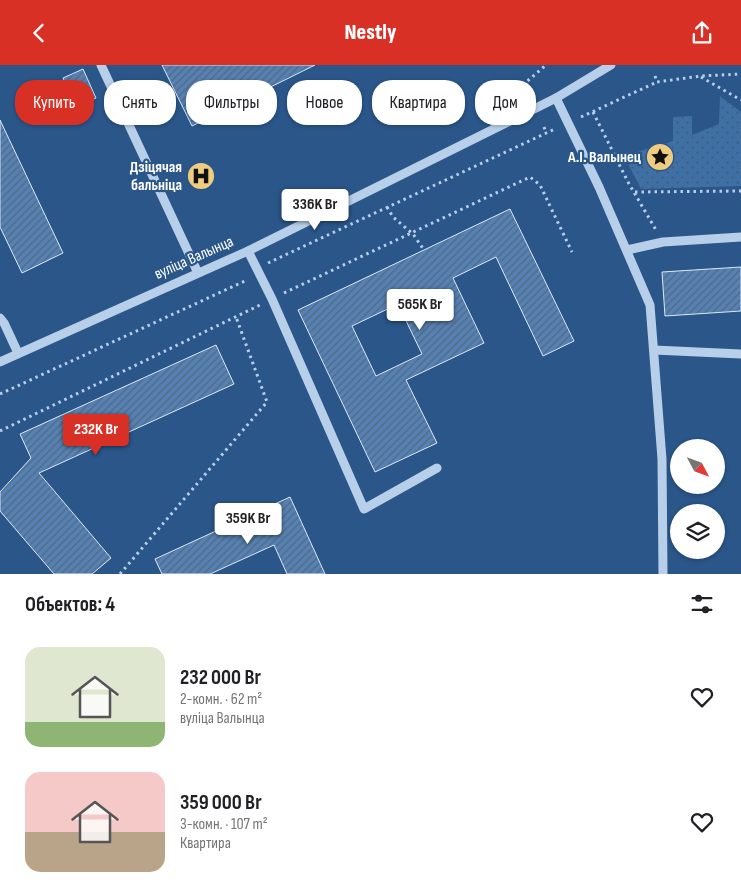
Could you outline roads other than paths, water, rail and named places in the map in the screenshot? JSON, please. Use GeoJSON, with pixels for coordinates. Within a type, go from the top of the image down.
{"type":"FeatureCollection","features":[{"type":"Feature","properties":{"kind":"street"},"geometry":{"type":"LineString","coordinates":[[101,65],[198,273]]}},
{"type":"Feature","properties":{"kind":"street","name":"вуліца Валынца"},"geometry":{"type":"LineString","coordinates":[[0,362],[248,251],[556,98],[611,65]]}},
{"type":"Feature","properties":{"kind":"street"},"geometry":{"type":"LineString","coordinates":[[556,98],[599,187],[650,305],[662,459],[663,574]]}},
{"type":"Feature","properties":{"kind":"street"},"geometry":{"type":"LineString","coordinates":[[627,250],[663,242],[741,237]]}},
{"type":"Feature","properties":{"kind":"street"},"geometry":{"type":"LineString","coordinates":[[248,251],[272,299],[364,509],[437,468]]}},
{"type":"Feature","properties":{"kind":"street"},"geometry":{"type":"LineString","coordinates":[[0,317],[18,353]]}},
{"type":"Feature","properties":{"kind":"street"},"geometry":{"type":"LineString","coordinates":[[654,350],[741,354]]}},
{"type":"Feature","properties":{"kind":"place","name":"А.І. Валынец"},"geometry":{"type":"Point","coordinates":[660,157]}},
{"type":"Feature","properties":{"kind":"place","name":"Дзіцячая бальніца"},"geometry":{"type":"Point","coordinates":[201,176]}}]}
